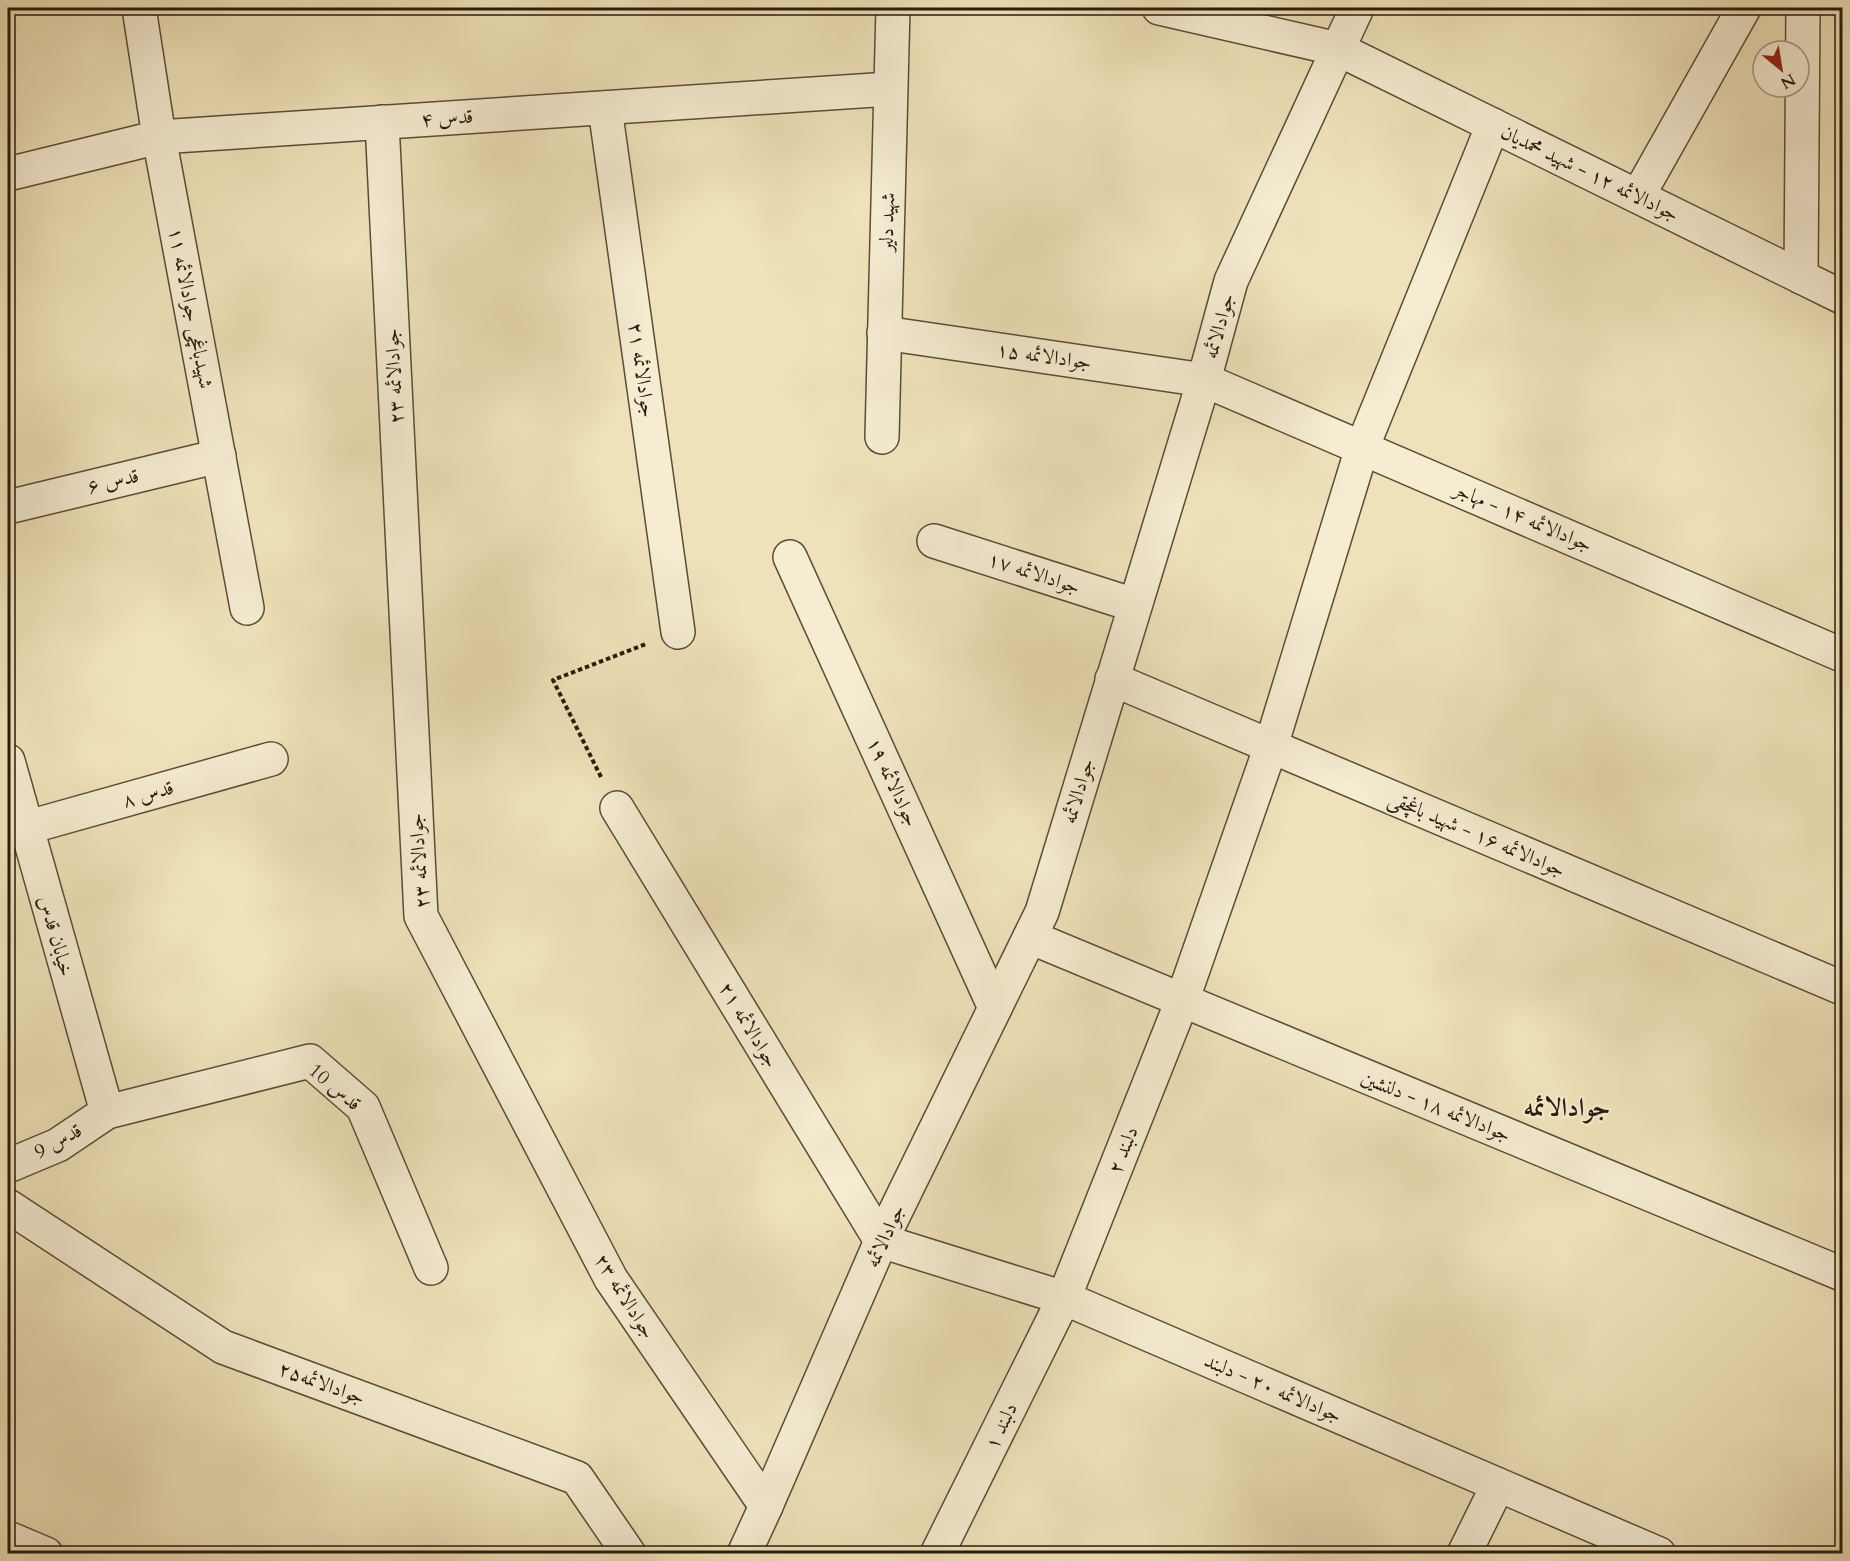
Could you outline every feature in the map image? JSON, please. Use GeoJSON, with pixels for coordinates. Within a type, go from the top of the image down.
{"type":"FeatureCollection","features":[{"type":"Feature","properties":{"kind":"street","name":"شهیدباغچی جوادالائمه ۱۱"},"geometry":{"type":"LineString","coordinates":[[139,8],[159,137],[247,608]]}},
{"type":"Feature","properties":{"kind":"street","name":"شهید دلیر"},"geometry":{"type":"LineString","coordinates":[[882,437],[892,8]]}},
{"type":"Feature","properties":{"kind":"street","name":"جوادالائمه ۱۲ - شهید محمدیان"},"geometry":{"type":"LineString","coordinates":[[1159,8],[1338,49],[1842,297]]}},
{"type":"Feature","properties":{"kind":"street","name":"جوادالائمه"},"geometry":{"type":"LineString","coordinates":[[744,1554],[881,1241],[1042,912],[1204,380],[1231,281],[1357,8]]}},
{"type":"Feature","properties":{"kind":"street"},"geometry":{"type":"LineString","coordinates":[[1638,196],[1744,8]]}},
{"type":"Feature","properties":{"kind":"street"},"geometry":{"type":"LineString","coordinates":[[1802,277],[1803,8]]}},
{"type":"Feature","properties":{"kind":"street","name":"قدس ۴"},"geometry":{"type":"LineString","coordinates":[[8,174],[159,137],[890,89]]}},
{"type":"Feature","properties":{"kind":"street","name":"جوادالائمه ۲۱"},"geometry":{"type":"LineString","coordinates":[[605,108],[678,632]]}},
{"type":"Feature","properties":{"kind":"street","name":"جوادالائمه ۲۳"},"geometry":{"type":"LineString","coordinates":[[382,122],[421,916],[610,1279],[766,1506]]}},
{"type":"Feature","properties":{"kind":"street","name":"دلبند ۲"},"geometry":{"type":"LineString","coordinates":[[1064,1298],[1182,1001],[1271,746],[1362,448],[1493,125]]}},
{"type":"Feature","properties":{"kind":"street","name":"جوادالائمه ۱۵"},"geometry":{"type":"LineString","coordinates":[[884,333],[1204,380]]}},
{"type":"Feature","properties":{"kind":"street","name":"جوادالائمه ۱۴ - مهاجر"},"geometry":{"type":"LineString","coordinates":[[1204,380],[1842,655]]}},
{"type":"Feature","properties":{"kind":"street","name":"قدس ۶"},"geometry":{"type":"LineString","coordinates":[[8,507],[219,456]]}},
{"type":"Feature","properties":{"kind":"street","name":"جوادالائمه ۱۷"},"geometry":{"type":"LineString","coordinates":[[934,541],[1134,605]]}},
{"type":"Feature","properties":{"kind":"street","name":"جوادالائمه ۱۹"},"geometry":{"type":"LineString","coordinates":[[790,557],[995,1008]]}},
{"type":"Feature","properties":{"kind":"street","name":"جوادالائمه ۱۶ - شهید باغچقی"},"geometry":{"type":"LineString","coordinates":[[1113,679],[1842,988]]}},
{"type":"Feature","properties":{"kind":"street","name":"قدس ۸"},"geometry":{"type":"LineString","coordinates":[[16,830],[271,759]]}},
{"type":"Feature","properties":{"kind":"street","name":"خیابان قدس"},"geometry":{"type":"LineString","coordinates":[[8,761],[16,830],[106,1112]]}},
{"type":"Feature","properties":{"kind":"street","name":"جوادالائمه ۲۱"},"geometry":{"type":"LineString","coordinates":[[617,808],[881,1241]]}},
{"type":"Feature","properties":{"kind":"street","name":"جوادالائمه ۱۸ - دلنشین"},"geometry":{"type":"LineString","coordinates":[[1030,937],[1842,1274]]}},
{"type":"Feature","properties":{"kind":"street","name":"قدس 10"},"geometry":{"type":"LineString","coordinates":[[106,1112],[310,1060],[363,1107],[431,1268]]}},
{"type":"Feature","properties":{"kind":"street","name":"قدس 9"},"geometry":{"type":"LineString","coordinates":[[8,1166],[58,1145],[106,1112]]}},
{"type":"Feature","properties":{"kind":"street","name":"جوادالائمه۲۵"},"geometry":{"type":"LineString","coordinates":[[8,1206],[223,1347],[577,1478],[629,1554]]}},
{"type":"Feature","properties":{"kind":"street","name":"جوادالائمه ۲۰ - دلبند"},"geometry":{"type":"LineString","coordinates":[[881,1241],[1064,1298],[1659,1554]]}},
{"type":"Feature","properties":{"kind":"street","name":"دلبند ۱"},"geometry":{"type":"LineString","coordinates":[[938,1554],[1064,1298]]}},
{"type":"Feature","properties":{"kind":"street"},"geometry":{"type":"LineString","coordinates":[[1464,1554],[1498,1485]]}},
{"type":"Feature","properties":{"kind":"street"},"geometry":{"type":"LineString","coordinates":[[8,1538],[46,1554]]}},
{"type":"Feature","properties":{"kind":"path"},"geometry":{"type":"LineString","coordinates":[[617,808],[553,680],[678,632]]}},
{"type":"Feature","properties":{"kind":"district","name":"جوادالائمه"},"geometry":{"type":"Point","coordinates":[1567,1107]}}]}
